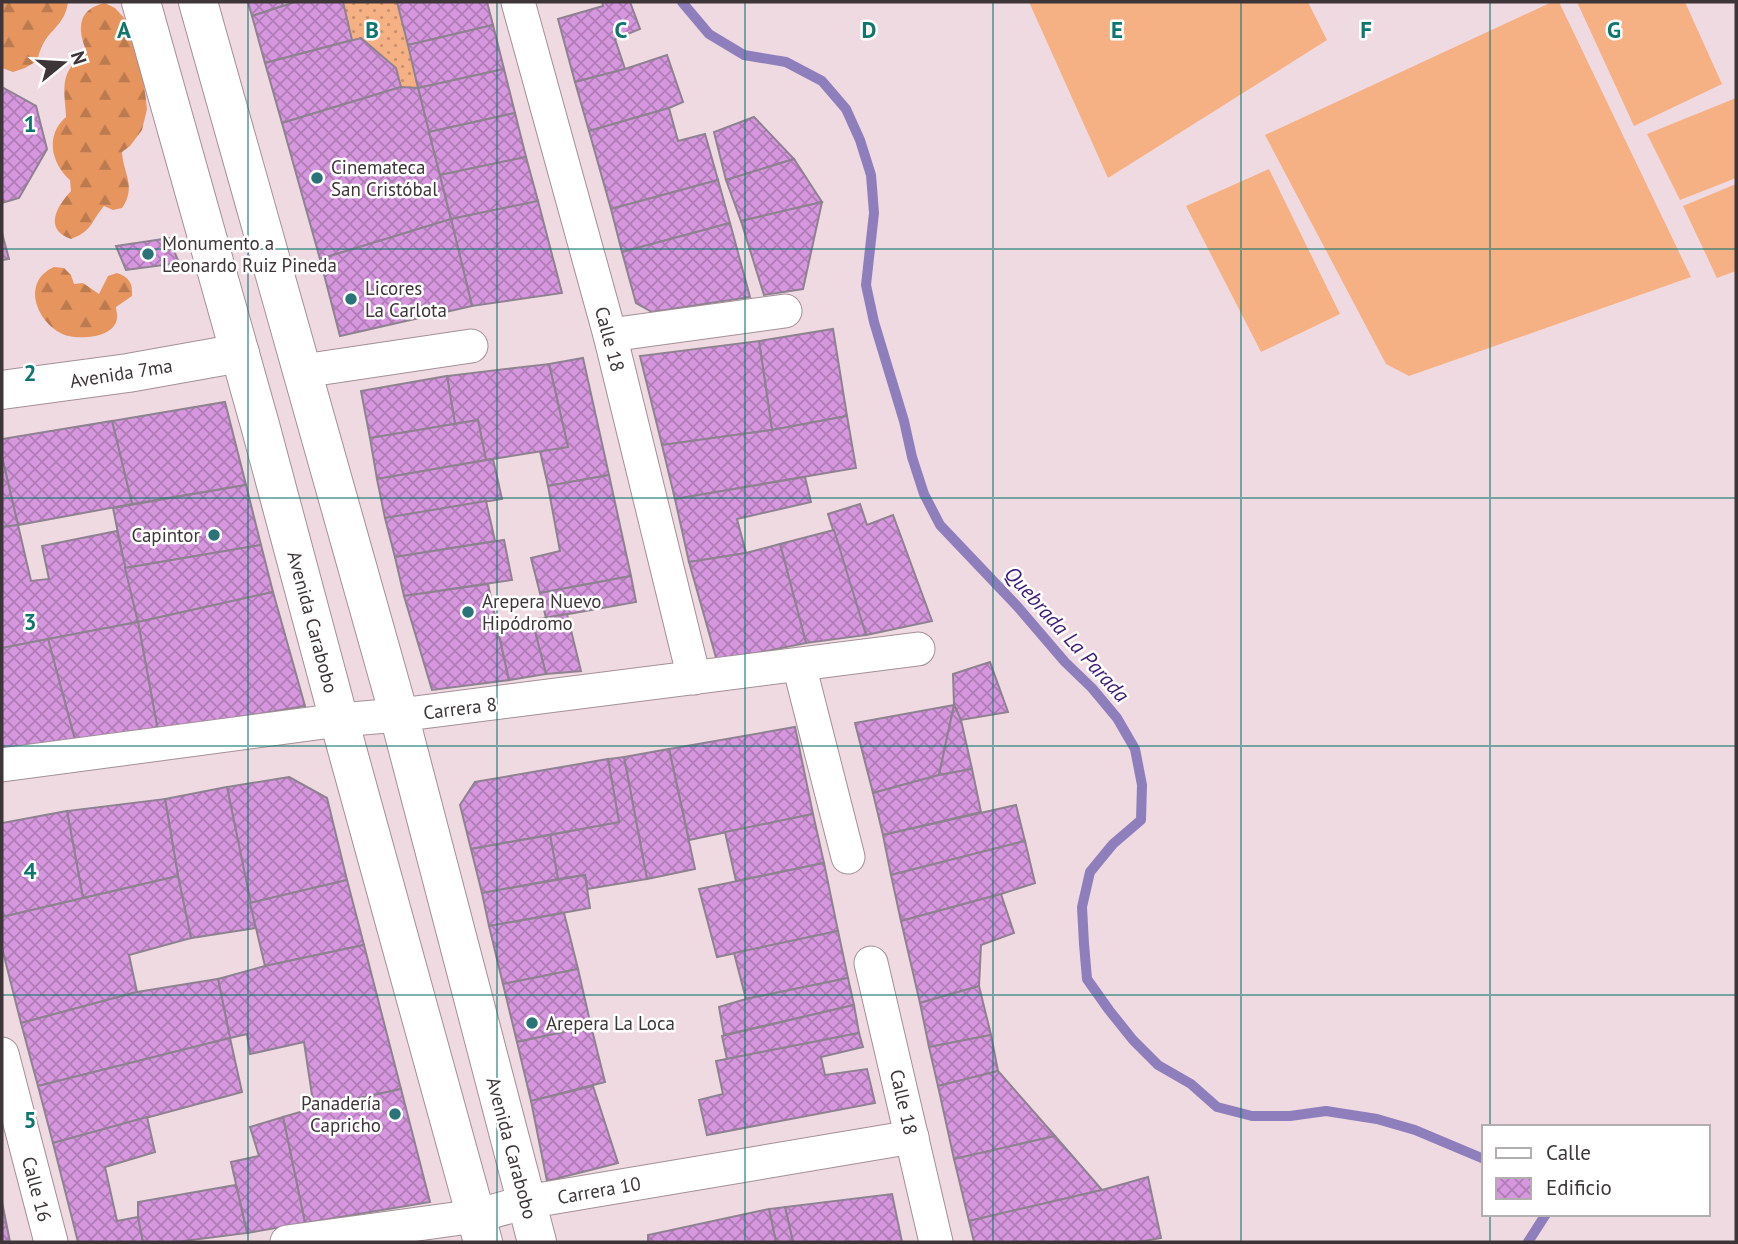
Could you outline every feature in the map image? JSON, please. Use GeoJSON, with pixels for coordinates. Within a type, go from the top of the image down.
{"type":"FeatureCollection","features":[{"type":"Feature","properties":{"kind":"main road","name":"Avenida Carabobo"},"geometry":{"type":"LineString","coordinates":[[141,2],[480,1229]]}},
{"type":"Feature","properties":{"kind":"main road","name":"Avenida Carabobo"},"geometry":{"type":"LineString","coordinates":[[198,2],[399,715],[537,1242]]}},
{"type":"Feature","properties":{"kind":"main road"},"geometry":{"type":"LineString","coordinates":[[240,353],[283,302]]}},
{"type":"Feature","properties":{"kind":"main road","name":"Avenida 7ma"},"geometry":{"type":"LineString","coordinates":[[2,390],[128,373],[240,353]]}},
{"type":"Feature","properties":{"kind":"street","name":"Calle 18"},"geometry":{"type":"LineString","coordinates":[[518,2],[610,335],[694,677]]}},
{"type":"Feature","properties":{"kind":"street"},"geometry":{"type":"LineString","coordinates":[[610,335],[785,311]]}},
{"type":"Feature","properties":{"kind":"street"},"geometry":{"type":"LineString","coordinates":[[303,371],[471,346]]}},
{"type":"Feature","properties":{"kind":"street","name":"Carrera 8"},"geometry":{"type":"LineString","coordinates":[[2,765],[339,720],[399,715],[918,649]]}},
{"type":"Feature","properties":{"kind":"street"},"geometry":{"type":"LineString","coordinates":[[799,665],[848,857]]}},
{"type":"Feature","properties":{"kind":"street","name":"Calle 18"},"geometry":{"type":"LineString","coordinates":[[871,963],[936,1242]]}},
{"type":"Feature","properties":{"kind":"street","name":"Calle 16"},"geometry":{"type":"LineString","coordinates":[[2,1054],[51,1242]]}},
{"type":"Feature","properties":{"kind":"street","name":"Carrera 10"},"geometry":{"type":"LineString","coordinates":[[287,1242],[480,1229],[526,1202],[912,1137]]}},
{"type":"Feature","properties":{"kind":"shaded area"},"geometry":{"type":"Polygon","coordinates":[[[343,2],[397,2],[418,88],[401,87],[396,68],[361,38],[352,40],[343,2]]]}},
{"type":"Feature","properties":{"kind":"shaded area"},"geometry":{"type":"Polygon","coordinates":[[[1029,2],[1308,2],[1327,40],[1108,178],[1029,2]]]}},
{"type":"Feature","properties":{"kind":"shaded area"},"geometry":{"type":"Polygon","coordinates":[[[1552,2],[1559,2],[1691,277],[1409,376],[1386,364],[1265,135],[1552,2]]]}},
{"type":"Feature","properties":{"kind":"shaded area"},"geometry":{"type":"Polygon","coordinates":[[[1577,2],[1685,2],[1722,84],[1634,126],[1577,2]]]}},
{"type":"Feature","properties":{"kind":"shaded area"},"geometry":{"type":"Polygon","coordinates":[[[1736,98],[1736,178],[1680,200],[1647,134],[1736,98]]]}},
{"type":"Feature","properties":{"kind":"shaded area"},"geometry":{"type":"Polygon","coordinates":[[[1269,169],[1340,314],[1261,352],[1186,206],[1269,169]]]}},
{"type":"Feature","properties":{"kind":"shaded area"},"geometry":{"type":"Polygon","coordinates":[[[1736,184],[1736,271],[1717,278],[1683,206],[1736,184]]]}},
{"type":"Feature","properties":{"kind":"green space"},"geometry":{"type":"Polygon","coordinates":[[[2,2],[68,2],[64,16],[41,47],[37,61],[13,72],[2,68],[2,2]]]}},
{"type":"Feature","properties":{"kind":"green space"},"geometry":{"type":"Polygon","coordinates":[[[105,3],[115,8],[126,20],[141,58],[147,109],[142,130],[122,152],[129,187],[122,208],[113,210],[104,206],[88,229],[71,239],[62,235],[55,223],[57,210],[71,191],[70,180],[58,166],[53,140],[59,124],[66,117],[65,85],[68,73],[87,52],[81,28],[84,15],[105,3]]]}},
{"type":"Feature","properties":{"kind":"green space"},"geometry":{"type":"Polygon","coordinates":[[[54,267],[64,268],[71,275],[74,284],[83,283],[99,294],[108,276],[117,273],[125,276],[131,284],[132,296],[116,307],[117,318],[110,330],[96,336],[71,337],[55,330],[47,322],[40,313],[35,292],[37,282],[54,267]]]}},
{"type":"Feature","properties":{"kind":"building"},"geometry":{"type":"Polygon","coordinates":[[[248,2],[282,2],[283,6],[252,16],[248,2]]]}},
{"type":"Feature","properties":{"kind":"building"},"geometry":{"type":"Polygon","coordinates":[[[295,2],[343,2],[352,40],[265,63],[252,16],[295,2]]]}},
{"type":"Feature","properties":{"kind":"building"},"geometry":{"type":"Polygon","coordinates":[[[397,2],[487,2],[493,25],[408,45],[397,2]]]}},
{"type":"Feature","properties":{"kind":"building"},"geometry":{"type":"Polygon","coordinates":[[[602,2],[630,2],[640,29],[615,39],[625,69],[575,82],[558,19],[603,6],[602,2]]]}},
{"type":"Feature","properties":{"kind":"building"},"geometry":{"type":"Polygon","coordinates":[[[493,25],[504,69],[418,88],[408,45],[493,25]]]}},
{"type":"Feature","properties":{"kind":"building"},"geometry":{"type":"Polygon","coordinates":[[[361,38],[396,68],[401,87],[282,123],[265,63],[361,38]]]}},
{"type":"Feature","properties":{"kind":"building"},"geometry":{"type":"Polygon","coordinates":[[[667,55],[683,102],[589,131],[575,82],[667,55]]]}},
{"type":"Feature","properties":{"kind":"building"},"geometry":{"type":"Polygon","coordinates":[[[504,69],[515,113],[429,132],[418,88],[504,69]]]}},
{"type":"Feature","properties":{"kind":"building"},"geometry":{"type":"Polygon","coordinates":[[[2,87],[36,106],[47,149],[19,198],[2,203],[2,87]]]}},
{"type":"Feature","properties":{"kind":"building"},"geometry":{"type":"Polygon","coordinates":[[[401,87],[418,88],[451,219],[320,259],[282,123],[401,87]]]}},
{"type":"Feature","properties":{"kind":"building"},"geometry":{"type":"Polygon","coordinates":[[[669,108],[678,141],[705,134],[718,180],[611,209],[589,131],[669,108]]]}},
{"type":"Feature","properties":{"kind":"building"},"geometry":{"type":"Polygon","coordinates":[[[515,113],[526,157],[440,175],[429,132],[515,113]]]}},
{"type":"Feature","properties":{"kind":"building"},"geometry":{"type":"Polygon","coordinates":[[[754,117],[794,159],[726,180],[714,132],[754,117]]]}},
{"type":"Feature","properties":{"kind":"building"},"geometry":{"type":"Polygon","coordinates":[[[526,157],[538,201],[451,219],[440,175],[526,157]]]}},
{"type":"Feature","properties":{"kind":"building"},"geometry":{"type":"Polygon","coordinates":[[[794,159],[822,202],[741,221],[726,180],[794,159]]]}},
{"type":"Feature","properties":{"kind":"building"},"geometry":{"type":"Polygon","coordinates":[[[718,180],[730,223],[622,252],[611,209],[718,180]]]}},
{"type":"Feature","properties":{"kind":"building"},"geometry":{"type":"Polygon","coordinates":[[[538,201],[562,293],[472,306],[451,219],[538,201]]]}},
{"type":"Feature","properties":{"kind":"building"},"geometry":{"type":"Polygon","coordinates":[[[822,202],[803,289],[764,295],[741,221],[822,202]]]}},
{"type":"Feature","properties":{"kind":"building"},"geometry":{"type":"Polygon","coordinates":[[[451,219],[472,306],[340,336],[320,259],[451,219]]]}},
{"type":"Feature","properties":{"kind":"building"},"geometry":{"type":"Polygon","coordinates":[[[730,223],[750,297],[652,312],[636,303],[622,252],[730,223]]]}},
{"type":"Feature","properties":{"kind":"building"},"geometry":{"type":"Polygon","coordinates":[[[2,233],[9,259],[2,260],[2,233]]]}},
{"type":"Feature","properties":{"kind":"building","name":"Monumento a Leonardo Ruiz Pineda"},"geometry":{"type":"Polygon","coordinates":[[[169,238],[179,263],[126,270],[116,246],[169,238]]]}},
{"type":"Feature","properties":{"kind":"building"},"geometry":{"type":"Polygon","coordinates":[[[833,329],[847,416],[772,430],[759,341],[833,329]]]}},
{"type":"Feature","properties":{"kind":"building"},"geometry":{"type":"Polygon","coordinates":[[[759,341],[772,430],[662,445],[640,356],[759,341]]]}},
{"type":"Feature","properties":{"kind":"building"},"geometry":{"type":"Polygon","coordinates":[[[583,358],[609,475],[548,486],[540,451],[568,447],[549,364],[583,358]]]}},
{"type":"Feature","properties":{"kind":"building"},"geometry":{"type":"Polygon","coordinates":[[[549,364],[568,447],[486,460],[478,420],[455,424],[447,376],[549,364]]]}},
{"type":"Feature","properties":{"kind":"building"},"geometry":{"type":"Polygon","coordinates":[[[447,376],[455,424],[370,438],[361,391],[447,376]]]}},
{"type":"Feature","properties":{"kind":"building"},"geometry":{"type":"Polygon","coordinates":[[[225,402],[246,485],[132,504],[112,421],[225,402]]]}},
{"type":"Feature","properties":{"kind":"building"},"geometry":{"type":"Polygon","coordinates":[[[847,416],[856,468],[675,499],[662,445],[772,430],[847,416]]]}},
{"type":"Feature","properties":{"kind":"building"},"geometry":{"type":"Polygon","coordinates":[[[478,420],[486,460],[377,479],[370,438],[478,420]]]}},
{"type":"Feature","properties":{"kind":"building"},"geometry":{"type":"Polygon","coordinates":[[[112,421],[132,504],[18,525],[2,457],[2,439],[112,421]]]}},
{"type":"Feature","properties":{"kind":"building"},"geometry":{"type":"Polygon","coordinates":[[[2,457],[18,525],[2,527],[2,457]]]}},
{"type":"Feature","properties":{"kind":"building"},"geometry":{"type":"Polygon","coordinates":[[[493,459],[502,499],[385,518],[377,479],[493,459]]]}},
{"type":"Feature","properties":{"kind":"building"},"geometry":{"type":"Polygon","coordinates":[[[609,475],[631,576],[540,593],[531,558],[560,551],[548,486],[609,475]]]}},
{"type":"Feature","properties":{"kind":"building"},"geometry":{"type":"Polygon","coordinates":[[[805,477],[811,502],[737,519],[746,553],[689,562],[675,499],[805,477]]]}},
{"type":"Feature","properties":{"kind":"building"},"geometry":{"type":"Polygon","coordinates":[[[246,485],[261,545],[125,568],[113,508],[246,485]]]}},
{"type":"Feature","properties":{"kind":"building"},"geometry":{"type":"Polygon","coordinates":[[[486,501],[495,541],[395,557],[385,518],[486,501]]]}},
{"type":"Feature","properties":{"kind":"building"},"geometry":{"type":"Polygon","coordinates":[[[860,504],[867,525],[893,515],[932,621],[866,635],[828,514],[860,504]]]}},
{"type":"Feature","properties":{"kind":"building"},"geometry":{"type":"Polygon","coordinates":[[[18,525],[31,581],[49,579],[42,546],[117,531],[138,622],[2,648],[2,527],[18,525]]]}},
{"type":"Feature","properties":{"kind":"building"},"geometry":{"type":"Polygon","coordinates":[[[834,530],[866,635],[806,643],[780,544],[834,530]]]}},
{"type":"Feature","properties":{"kind":"building"},"geometry":{"type":"Polygon","coordinates":[[[504,540],[512,580],[404,596],[395,557],[504,540]]]}},
{"type":"Feature","properties":{"kind":"building"},"geometry":{"type":"Polygon","coordinates":[[[780,544],[806,643],[717,661],[689,562],[746,553],[780,544]]]}},
{"type":"Feature","properties":{"kind":"building"},"geometry":{"type":"Polygon","coordinates":[[[261,545],[273,592],[138,622],[125,568],[261,545]]]}},
{"type":"Feature","properties":{"kind":"building"},"geometry":{"type":"Polygon","coordinates":[[[631,576],[636,602],[546,618],[540,593],[631,576]]]}},
{"type":"Feature","properties":{"kind":"building"},"geometry":{"type":"Polygon","coordinates":[[[488,584],[509,680],[432,690],[404,596],[488,584]]]}},
{"type":"Feature","properties":{"kind":"building"},"geometry":{"type":"Polygon","coordinates":[[[273,592],[305,706],[158,731],[138,622],[273,592]]]}},
{"type":"Feature","properties":{"kind":"building"},"geometry":{"type":"Polygon","coordinates":[[[567,614],[581,671],[546,674],[532,620],[567,614]]]}},
{"type":"Feature","properties":{"kind":"building"},"geometry":{"type":"Polygon","coordinates":[[[532,620],[546,674],[509,680],[497,626],[532,620]]]}},
{"type":"Feature","properties":{"kind":"building"},"geometry":{"type":"Polygon","coordinates":[[[138,622],[158,731],[75,740],[48,639],[138,622]]]}},
{"type":"Feature","properties":{"kind":"building"},"geometry":{"type":"Polygon","coordinates":[[[48,639],[75,740],[2,755],[2,648],[48,639]]]}},
{"type":"Feature","properties":{"kind":"building"},"geometry":{"type":"Polygon","coordinates":[[[990,662],[1008,712],[961,720],[954,705],[953,674],[990,662]]]}},
{"type":"Feature","properties":{"kind":"building"},"geometry":{"type":"Polygon","coordinates":[[[954,705],[939,775],[873,793],[855,723],[954,705]]]}},
{"type":"Feature","properties":{"kind":"building"},"geometry":{"type":"Polygon","coordinates":[[[954,705],[961,720],[972,769],[939,775],[954,705]]]}},
{"type":"Feature","properties":{"kind":"building"},"geometry":{"type":"Polygon","coordinates":[[[795,727],[813,814],[689,840],[669,749],[795,727]]]}},
{"type":"Feature","properties":{"kind":"building"},"geometry":{"type":"Polygon","coordinates":[[[669,749],[695,869],[647,879],[624,757],[669,749]]]}},
{"type":"Feature","properties":{"kind":"building"},"geometry":{"type":"Polygon","coordinates":[[[624,757],[647,879],[587,889],[585,875],[558,879],[550,835],[619,822],[608,759],[624,757]]]}},
{"type":"Feature","properties":{"kind":"building"},"geometry":{"type":"Polygon","coordinates":[[[608,759],[619,822],[471,849],[460,805],[475,782],[608,759]]]}},
{"type":"Feature","properties":{"kind":"building"},"geometry":{"type":"Polygon","coordinates":[[[972,769],[981,812],[883,835],[873,793],[972,769]]]}},
{"type":"Feature","properties":{"kind":"building"},"geometry":{"type":"Polygon","coordinates":[[[289,777],[327,798],[347,880],[250,903],[227,787],[289,777]]]}},
{"type":"Feature","properties":{"kind":"building"},"geometry":{"type":"Polygon","coordinates":[[[227,787],[256,928],[191,938],[165,799],[227,787]]]}},
{"type":"Feature","properties":{"kind":"building"},"geometry":{"type":"Polygon","coordinates":[[[165,799],[178,876],[83,898],[67,811],[165,799]]]}},
{"type":"Feature","properties":{"kind":"building"},"geometry":{"type":"Polygon","coordinates":[[[1016,805],[1025,841],[891,875],[883,835],[1016,805]]]}},
{"type":"Feature","properties":{"kind":"building"},"geometry":{"type":"Polygon","coordinates":[[[67,811],[83,898],[2,917],[2,823],[67,811]]]}},
{"type":"Feature","properties":{"kind":"building"},"geometry":{"type":"Polygon","coordinates":[[[813,814],[824,863],[736,881],[725,832],[813,814]]]}},
{"type":"Feature","properties":{"kind":"building"},"geometry":{"type":"Polygon","coordinates":[[[550,835],[558,879],[482,893],[471,849],[550,835]]]}},
{"type":"Feature","properties":{"kind":"building"},"geometry":{"type":"Polygon","coordinates":[[[1025,841],[1035,883],[901,921],[891,875],[1025,841]]]}},
{"type":"Feature","properties":{"kind":"building"},"geometry":{"type":"Polygon","coordinates":[[[824,863],[838,931],[717,957],[699,889],[824,863]]]}},
{"type":"Feature","properties":{"kind":"building"},"geometry":{"type":"Polygon","coordinates":[[[585,875],[590,908],[489,926],[482,893],[585,875]]]}},
{"type":"Feature","properties":{"kind":"building"},"geometry":{"type":"Polygon","coordinates":[[[178,876],[191,938],[129,955],[137,992],[21,1023],[2,948],[2,917],[178,876]]]}},
{"type":"Feature","properties":{"kind":"building"},"geometry":{"type":"Polygon","coordinates":[[[347,880],[364,945],[265,966],[250,903],[347,880]]]}},
{"type":"Feature","properties":{"kind":"building"},"geometry":{"type":"Polygon","coordinates":[[[1001,894],[1014,933],[981,945],[979,986],[920,1003],[901,921],[1001,894]]]}},
{"type":"Feature","properties":{"kind":"building"},"geometry":{"type":"Polygon","coordinates":[[[564,913],[578,969],[503,984],[489,926],[564,913]]]}},
{"type":"Feature","properties":{"kind":"building"},"geometry":{"type":"Polygon","coordinates":[[[838,931],[848,978],[746,999],[734,953],[838,931]]]}},
{"type":"Feature","properties":{"kind":"building"},"geometry":{"type":"Polygon","coordinates":[[[364,945],[401,1089],[314,1108],[304,1042],[250,1054],[247,1034],[230,1038],[218,979],[364,945]]]}},
{"type":"Feature","properties":{"kind":"building"},"geometry":{"type":"Polygon","coordinates":[[[578,969],[591,1026],[517,1042],[503,984],[578,969]]]}},
{"type":"Feature","properties":{"kind":"building"},"geometry":{"type":"Polygon","coordinates":[[[848,978],[854,1005],[724,1035],[719,1007],[848,978]]]}},
{"type":"Feature","properties":{"kind":"building"},"geometry":{"type":"Polygon","coordinates":[[[218,979],[230,1038],[38,1086],[21,1023],[137,992],[218,979]]]}},
{"type":"Feature","properties":{"kind":"building"},"geometry":{"type":"Polygon","coordinates":[[[979,986],[991,1035],[929,1047],[920,1003],[979,986]]]}},
{"type":"Feature","properties":{"kind":"building"},"geometry":{"type":"Polygon","coordinates":[[[854,1005],[859,1033],[727,1059],[722,1036],[854,1005]]]}},
{"type":"Feature","properties":{"kind":"building"},"geometry":{"type":"Polygon","coordinates":[[[591,1026],[605,1082],[531,1101],[517,1042],[591,1026]]]}},
{"type":"Feature","properties":{"kind":"building"},"geometry":{"type":"Polygon","coordinates":[[[859,1033],[863,1047],[821,1057],[825,1075],[867,1069],[875,1103],[707,1135],[699,1100],[723,1094],[716,1061],[859,1033]]]}},
{"type":"Feature","properties":{"kind":"building"},"geometry":{"type":"Polygon","coordinates":[[[991,1035],[998,1071],[938,1086],[929,1047],[991,1035]]]}},
{"type":"Feature","properties":{"kind":"building"},"geometry":{"type":"Polygon","coordinates":[[[230,1038],[242,1092],[53,1143],[38,1086],[230,1038]]]}},
{"type":"Feature","properties":{"kind":"building"},"geometry":{"type":"Polygon","coordinates":[[[998,1071],[1055,1136],[954,1159],[938,1086],[998,1071]]]}},
{"type":"Feature","properties":{"kind":"building"},"geometry":{"type":"Polygon","coordinates":[[[593,1086],[618,1163],[547,1181],[531,1101],[593,1086]]]}},
{"type":"Feature","properties":{"kind":"building"},"geometry":{"type":"Polygon","coordinates":[[[401,1089],[430,1202],[305,1223],[283,1117],[401,1089]]]}},
{"type":"Feature","properties":{"kind":"building"},"geometry":{"type":"Polygon","coordinates":[[[147,1117],[155,1152],[105,1167],[117,1221],[138,1217],[143,1242],[78,1242],[53,1143],[147,1117]]]}},
{"type":"Feature","properties":{"kind":"building"},"geometry":{"type":"Polygon","coordinates":[[[283,1117],[305,1223],[247,1233],[231,1162],[259,1156],[250,1127],[283,1117]]]}},
{"type":"Feature","properties":{"kind":"building"},"geometry":{"type":"Polygon","coordinates":[[[1055,1136],[1102,1190],[969,1221],[954,1159],[1055,1136]]]}},
{"type":"Feature","properties":{"kind":"building"},"geometry":{"type":"Polygon","coordinates":[[[1148,1177],[1161,1238],[1139,1242],[974,1242],[969,1221],[1148,1177]]]}},
{"type":"Feature","properties":{"kind":"building"},"geometry":{"type":"Polygon","coordinates":[[[236,1185],[247,1233],[176,1242],[143,1242],[138,1202],[236,1185]]]}},
{"type":"Feature","properties":{"kind":"building"},"geometry":{"type":"Polygon","coordinates":[[[892,1194],[902,1242],[793,1242],[785,1207],[892,1194]]]}},
{"type":"Feature","properties":{"kind":"building"},"geometry":{"type":"Polygon","coordinates":[[[2,1202],[10,1242],[2,1242],[2,1202]]]}},
{"type":"Feature","properties":{"kind":"building"},"geometry":{"type":"Polygon","coordinates":[[[785,1207],[793,1242],[776,1242],[769,1209],[785,1207]]]}},
{"type":"Feature","properties":{"kind":"building"},"geometry":{"type":"Polygon","coordinates":[[[769,1209],[776,1242],[648,1242],[648,1235],[769,1209]]]}},
{"type":"Feature","properties":{"kind":"waterway","name":"Quebrada La Parada"},"geometry":{"type":"LineString","coordinates":[[682,2],[709,34],[744,55],[786,62],[822,81],[846,109],[860,140],[871,175],[874,213],[866,285],[874,322],[924,494],[940,525],[1092,688],[1117,718],[1135,749],[1142,785],[1141,820],[1113,844],[1090,872],[1082,907],[1087,979],[1133,1040],[1158,1065],[1191,1084],[1217,1107],[1252,1116],[1290,1116],[1326,1111],[1377,1119],[1415,1130],[1482,1158]]}},
{"type":"Feature","properties":{"kind":"waterway","name":"Quebrada La Parada"},"geometry":{"type":"LineString","coordinates":[[1528,1242],[1545,1216]]}},
{"type":"Feature","properties":{"kind":"place","name":"Cinemateca San Cristóbal"},"geometry":{"type":"Point","coordinates":[317,178]}},
{"type":"Feature","properties":{"kind":"place","name":"Monumento a Leonardo Ruiz Pineda"},"geometry":{"type":"Point","coordinates":[148,254]}},
{"type":"Feature","properties":{"kind":"place","name":"Licores La Carlota"},"geometry":{"type":"Point","coordinates":[351,299]}},
{"type":"Feature","properties":{"kind":"place","name":"Capintor"},"geometry":{"type":"Point","coordinates":[214,535]}},
{"type":"Feature","properties":{"kind":"place","name":"Arepera Nuevo Hipódromo"},"geometry":{"type":"Point","coordinates":[468,612]}},
{"type":"Feature","properties":{"kind":"place","name":"Arepera La Loca"},"geometry":{"type":"Point","coordinates":[532,1023]}},
{"type":"Feature","properties":{"kind":"place","name":"Panadería Capricho"},"geometry":{"type":"Point","coordinates":[395,1114]}}]}
